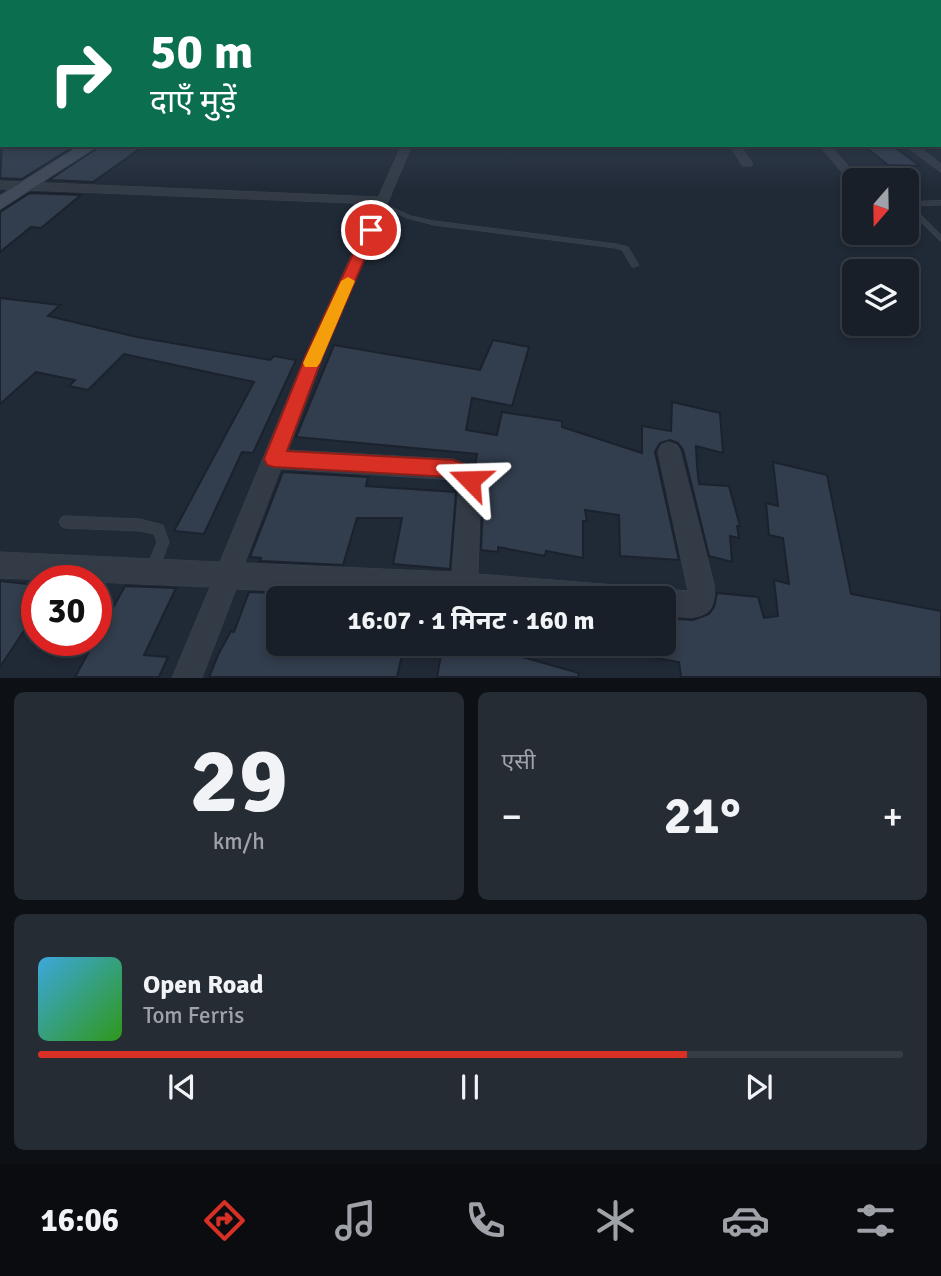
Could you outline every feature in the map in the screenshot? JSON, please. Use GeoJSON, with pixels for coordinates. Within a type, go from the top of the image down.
{"type":"FeatureCollection","features":[{"type":"Feature","properties":{"kind":"street"},"geometry":{"type":"LineString","coordinates":[[0,204],[89,147]]}},
{"type":"Feature","properties":{"kind":"street"},"geometry":{"type":"LineString","coordinates":[[187,677],[315,355],[406,147]]}},
{"type":"Feature","properties":{"kind":"street"},"geometry":{"type":"LineString","coordinates":[[736,147],[747,164]]}},
{"type":"Feature","properties":{"kind":"street"},"geometry":{"type":"LineString","coordinates":[[826,147],[844,168]]}},
{"type":"Feature","properties":{"kind":"street"},"geometry":{"type":"LineString","coordinates":[[913,147],[941,169]]}},
{"type":"Feature","properties":{"kind":"street"},"geometry":{"type":"LineString","coordinates":[[0,185],[383,203]]}},
{"type":"Feature","properties":{"kind":"street"},"geometry":{"type":"LineString","coordinates":[[669,451],[702,597],[696,605],[676,603]]}},
{"type":"Feature","properties":{"kind":"street"},"geometry":{"type":"LineString","coordinates":[[0,565],[227,578],[464,586],[470,480],[464,474],[453,469],[274,459]]}},
{"type":"Feature","properties":{"kind":"lane"},"geometry":{"type":"LineString","coordinates":[[383,203],[409,217],[434,223],[616,246],[625,249],[635,265]]}},
{"type":"Feature","properties":{"kind":"lane"},"geometry":{"type":"LineString","coordinates":[[941,203],[906,204],[941,239]]}},
{"type":"Feature","properties":{"kind":"lane"},"geometry":{"type":"LineString","coordinates":[[65,522],[140,525],[159,529],[163,542],[150,573]]}},
{"type":"Feature","properties":{"kind":"building"},"geometry":{"type":"Polygon","coordinates":[[[2,147],[73,147],[22,179],[0,178],[2,147]]]}},
{"type":"Feature","properties":{"kind":"building"},"geometry":{"type":"Polygon","coordinates":[[[99,147],[142,147],[93,182],[49,180],[99,147]]]}},
{"type":"Feature","properties":{"kind":"building"},"geometry":{"type":"Polygon","coordinates":[[[866,147],[894,147],[920,166],[888,165],[866,147]]]}},
{"type":"Feature","properties":{"kind":"building"},"geometry":{"type":"Polygon","coordinates":[[[30,193],[81,195],[41,228],[31,227],[0,252],[0,212],[30,193]]]}},
{"type":"Feature","properties":{"kind":"building"},"geometry":{"type":"Polygon","coordinates":[[[0,298],[60,305],[48,316],[137,337],[270,360],[274,356],[296,360],[253,453],[242,452],[204,534],[174,531],[254,382],[124,354],[88,390],[69,386],[75,380],[36,372],[0,404],[0,298]]]}},
{"type":"Feature","properties":{"kind":"building"},"geometry":{"type":"Polygon","coordinates":[[[493,340],[529,347],[512,406],[472,398],[466,430],[497,435],[502,412],[562,421],[562,427],[642,453],[642,426],[671,431],[672,402],[720,413],[723,453],[696,446],[697,467],[699,484],[729,486],[740,526],[737,526],[739,538],[730,536],[732,562],[709,556],[683,450],[678,443],[670,440],[660,443],[655,452],[679,560],[620,556],[619,515],[585,510],[587,521],[583,521],[583,558],[546,551],[545,556],[498,547],[498,552],[481,550],[484,480],[475,466],[477,454],[296,437],[334,345],[480,370],[493,340]]]}},
{"type":"Feature","properties":{"kind":"building"},"geometry":{"type":"Polygon","coordinates":[[[773,462],[827,475],[851,594],[941,611],[941,677],[681,677],[679,662],[644,656],[676,656],[676,619],[693,620],[709,614],[714,607],[717,593],[758,597],[764,618],[778,616],[774,580],[789,584],[783,538],[769,535],[766,503],[778,506],[773,462]]]}},
{"type":"Feature","properties":{"kind":"building"},"geometry":{"type":"Polygon","coordinates":[[[283,472],[368,477],[366,486],[456,492],[450,569],[393,564],[402,518],[357,518],[343,565],[260,561],[261,558],[250,557],[283,472]]]}},
{"type":"Feature","properties":{"kind":"building"},"geometry":{"type":"Polygon","coordinates":[[[0,581],[21,583],[21,635],[0,667],[0,581]]]}},
{"type":"Feature","properties":{"kind":"building"},"geometry":{"type":"Polygon","coordinates":[[[125,586],[176,588],[144,655],[168,657],[159,677],[75,677],[87,656],[112,656],[112,610],[125,586]]]}},
{"type":"Feature","properties":{"kind":"building"},"geometry":{"type":"Polygon","coordinates":[[[249,592],[266,593],[266,656],[402,656],[397,677],[209,677],[231,631],[234,632],[249,592]]]}},
{"type":"Feature","properties":{"kind":"building"},"geometry":{"type":"Polygon","coordinates":[[[441,656],[519,656],[579,673],[578,677],[437,677],[441,656]]]}},
{"type":"Feature","properties":{"kind":"slow traffic"},"geometry":{"type":"LineString","coordinates":[[311,363],[348,281]]}},
{"type":"Feature","properties":{"kind":"route"},"geometry":{"type":"LineString","coordinates":[[371,230],[315,355],[274,459],[453,469],[470,480]]}}]}
